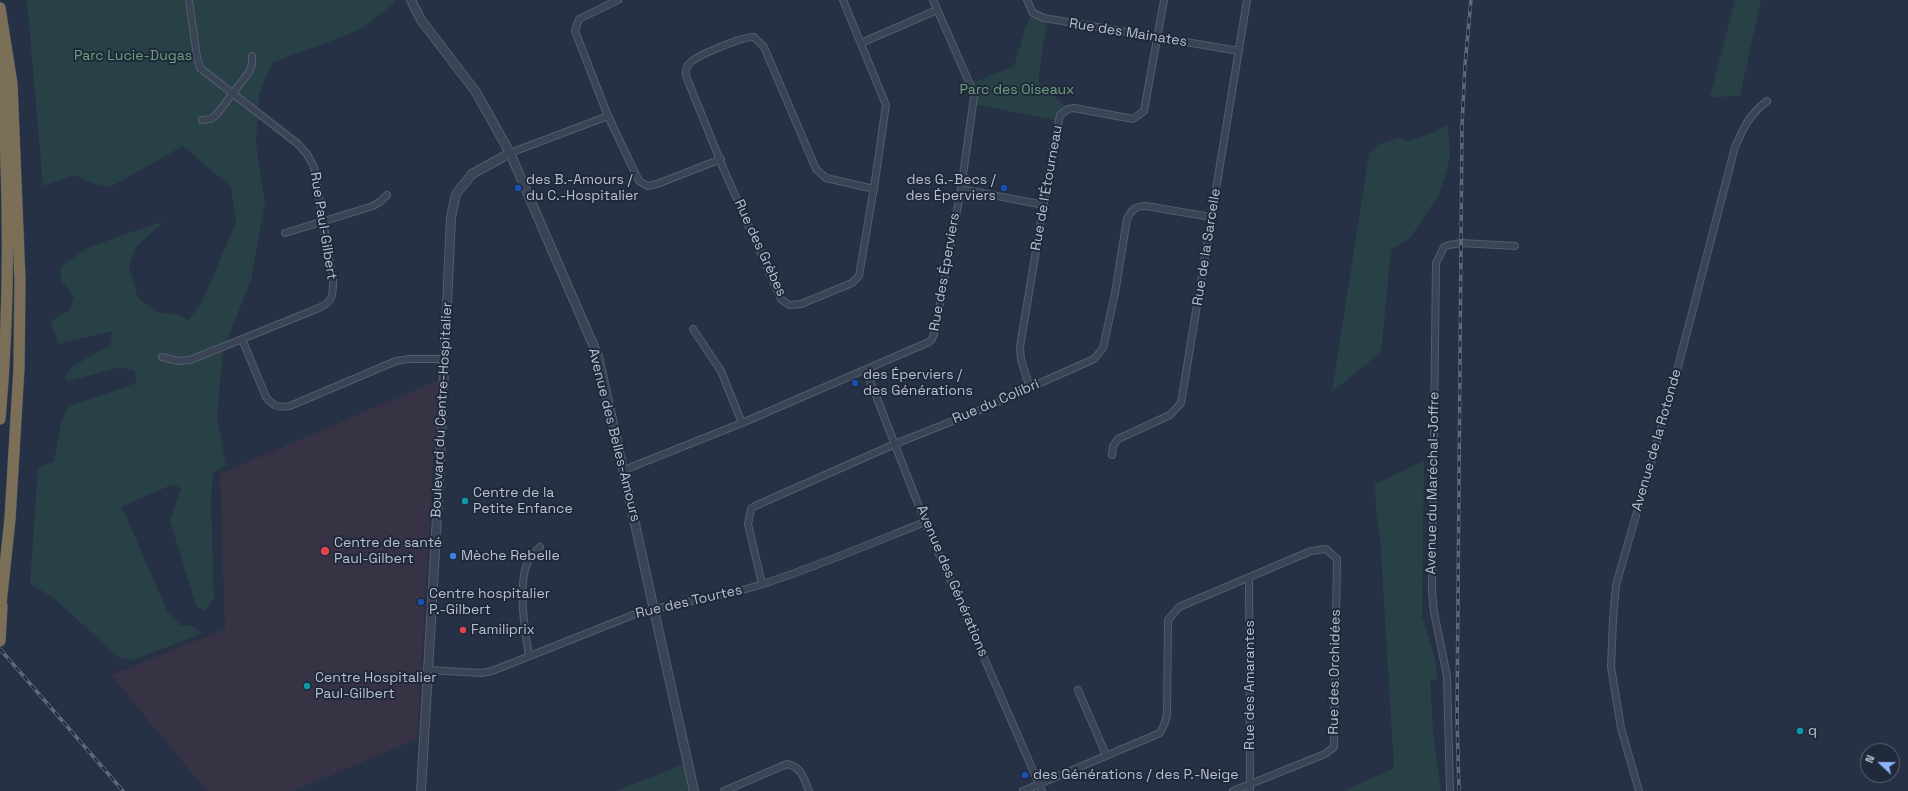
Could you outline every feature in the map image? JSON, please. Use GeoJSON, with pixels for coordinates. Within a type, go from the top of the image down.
{"type":"FeatureCollection","features":[{"type":"Feature","properties":{"kind":"highway"},"geometry":{"type":"LineString","coordinates":[[0,8],[12,84],[20,280],[19,368],[10,519],[0,641]]}},
{"type":"Feature","properties":{"kind":"highway"},"geometry":{"type":"LineString","coordinates":[[0,46],[5,108],[8,250],[6,330],[0,419]]}},
{"type":"Feature","properties":{"kind":"highway"},"geometry":{"type":"LineString","coordinates":[[0,613],[4,585]]}},
{"type":"Feature","properties":{"kind":"street","name":"Rue Paul-Gilbert"},"geometry":{"type":"LineString","coordinates":[[162,357],[178,361],[190,360],[329,303],[333,294],[333,281],[314,167],[307,154],[298,144],[200,68],[196,57],[189,0]]}},
{"type":"Feature","properties":{"kind":"street","name":"Avenue des Belles-Amours"},"geometry":{"type":"LineString","coordinates":[[411,0],[421,20],[476,92],[510,153],[598,356],[694,791]]}},
{"type":"Feature","properties":{"kind":"street"},"geometry":{"type":"LineString","coordinates":[[618,0],[579,19],[574,31],[608,116],[639,181],[648,186],[657,184],[721,159]]}},
{"type":"Feature","properties":{"kind":"street","name":"Rue des Grèbes"},"geometry":{"type":"LineString","coordinates":[[843,0],[886,105],[874,189],[859,276],[852,283],[800,304],[789,304],[781,299],[724,170],[721,159],[687,80],[685,71],[693,60],[741,39],[754,37],[764,47],[816,169],[826,178],[874,189]]}},
{"type":"Feature","properties":{"kind":"street","name":"Rue des Éperviers"},"geometry":{"type":"LineString","coordinates":[[624,470],[742,423],[866,370],[929,342],[932,339],[935,332],[960,189],[973,101],[973,91],[933,0]]}},
{"type":"Feature","properties":{"kind":"street","name":"Rue des Mainates"},"geometry":{"type":"LineString","coordinates":[[1027,0],[1033,13],[1044,18],[1239,51]]}},
{"type":"Feature","properties":{"kind":"street","name":"Rue de l'Étourneau"},"geometry":{"type":"LineString","coordinates":[[1030,388],[1021,360],[1020,346],[1060,115],[1068,109],[1074,108],[1133,119],[1140,114],[1145,108],[1164,0]]}},
{"type":"Feature","properties":{"kind":"street","name":"Rue de la Sarcelle"},"geometry":{"type":"LineString","coordinates":[[1112,455],[1113,446],[1118,440],[1170,415],[1181,403],[1248,0]]}},
{"type":"Feature","properties":{"kind":"street"},"geometry":{"type":"LineString","coordinates":[[861,43],[938,10]]}},
{"type":"Feature","properties":{"kind":"street"},"geometry":{"type":"LineString","coordinates":[[202,120],[211,119],[217,114],[249,72],[252,64],[252,56]]}},
{"type":"Feature","properties":{"kind":"street","name":"Avenue de la Rotonde"},"geometry":{"type":"LineString","coordinates":[[1639,791],[1621,728],[1611,666],[1616,585],[1672,390],[1735,147],[1748,120],[1755,111],[1767,101]]}},
{"type":"Feature","properties":{"kind":"street"},"geometry":{"type":"LineString","coordinates":[[510,153],[608,116]]}},
{"type":"Feature","properties":{"kind":"street","name":"Boulevard du Centre-Hospitalier"},"geometry":{"type":"LineString","coordinates":[[421,791],[437,520],[443,359],[451,217],[456,194],[472,174],[510,153]]}},
{"type":"Feature","properties":{"kind":"street"},"geometry":{"type":"LineString","coordinates":[[960,189],[1044,205]]}},
{"type":"Feature","properties":{"kind":"street"},"geometry":{"type":"LineString","coordinates":[[285,233],[373,206],[387,195]]}},
{"type":"Feature","properties":{"kind":"street","name":"Rue du Colibri"},"geometry":{"type":"LineString","coordinates":[[762,584],[748,524],[751,509],[759,504],[895,444],[973,413],[1094,359],[1103,348],[1115,293],[1127,219],[1132,210],[1138,207],[1146,206],[1212,217]]}},
{"type":"Feature","properties":{"kind":"street","name":"Avenue du Maréchal-Joffre"},"geometry":{"type":"LineString","coordinates":[[1450,791],[1447,676],[1434,612],[1432,591],[1436,263],[1444,248],[1455,243],[1515,246]]}},
{"type":"Feature","properties":{"kind":"street"},"geometry":{"type":"LineString","coordinates":[[693,329],[720,371],[742,423]]}},
{"type":"Feature","properties":{"kind":"street"},"geometry":{"type":"LineString","coordinates":[[242,339],[266,397],[272,405],[280,408],[290,406],[396,361],[409,359],[443,359]]}},
{"type":"Feature","properties":{"kind":"street","name":"Avenue des Générations"},"geometry":{"type":"LineString","coordinates":[[866,370],[925,522],[1042,791]]}},
{"type":"Feature","properties":{"kind":"street","name":"Rue des Tourtes"},"geometry":{"type":"LineString","coordinates":[[427,670],[482,673],[492,671],[633,615],[654,608],[713,597],[762,584],[925,522]]}},
{"type":"Feature","properties":{"kind":"street"},"geometry":{"type":"LineString","coordinates":[[529,656],[523,617],[524,581],[528,562],[540,547]]}},
{"type":"Feature","properties":{"kind":"street","name":"Rue des Orchidées"},"geometry":{"type":"LineString","coordinates":[[1233,791],[1325,754],[1334,747],[1337,559],[1326,549],[1312,551],[1249,578]]}},
{"type":"Feature","properties":{"kind":"street"},"geometry":{"type":"LineString","coordinates":[[1023,791],[1160,733],[1167,715],[1168,620],[1179,607],[1249,578]]}},
{"type":"Feature","properties":{"kind":"street","name":"Rue des Amarantes"},"geometry":{"type":"LineString","coordinates":[[1249,578],[1250,791]]}},
{"type":"Feature","properties":{"kind":"street"},"geometry":{"type":"LineString","coordinates":[[1078,690],[1106,755]]}},
{"type":"Feature","properties":{"kind":"street"},"geometry":{"type":"LineString","coordinates":[[724,791],[787,764],[794,766],[801,771],[809,791]]}},
{"type":"Feature","properties":{"kind":"shaded area","name":"Centre de santé Paul-Gilbert"},"geometry":{"type":"Polygon","coordinates":[[[438,380],[417,739],[293,791],[207,791],[111,675],[225,629],[220,474],[438,380]]]}},
{"type":"Feature","properties":{"kind":"green space","name":"Parc Lucie-Dugas"},"geometry":{"type":"Polygon","coordinates":[[[27,0],[395,0],[395,2],[360,30],[272,63],[259,94],[256,144],[265,203],[251,280],[223,350],[217,417],[226,466],[213,472],[211,501],[214,598],[205,611],[196,606],[170,520],[181,489],[173,484],[122,507],[168,613],[180,625],[191,626],[202,633],[134,660],[118,657],[54,598],[30,584],[38,468],[54,461],[62,419],[70,406],[136,383],[135,371],[120,367],[69,381],[64,378],[73,366],[111,345],[112,331],[58,344],[51,321],[70,310],[74,297],[61,280],[60,267],[89,247],[164,221],[135,248],[129,267],[138,298],[157,312],[179,315],[188,320],[201,304],[236,223],[231,187],[183,146],[110,187],[91,183],[74,175],[43,186],[27,0]]]}},
{"type":"Feature","properties":{"kind":"green space"},"geometry":{"type":"Polygon","coordinates":[[[1735,0],[1761,0],[1740,96],[1710,97],[1735,0]]]}},
{"type":"Feature","properties":{"kind":"green space","name":"Parc des Oiseaux"},"geometry":{"type":"Polygon","coordinates":[[[1033,13],[1047,19],[1038,82],[1068,109],[1059,121],[973,104],[970,84],[1014,66],[1025,28],[1033,13]]]}},
{"type":"Feature","properties":{"kind":"green space"},"geometry":{"type":"Polygon","coordinates":[[[1448,124],[1450,158],[1440,193],[1410,238],[1391,250],[1381,352],[1332,392],[1369,153],[1379,144],[1399,138],[1409,141],[1434,132],[1448,124]]]}},
{"type":"Feature","properties":{"kind":"green space"},"geometry":{"type":"Polygon","coordinates":[[[1424,461],[1422,616],[1436,662],[1437,679],[1430,680],[1433,730],[1441,791],[1344,791],[1394,768],[1380,536],[1376,512],[1375,484],[1424,461]]]}},
{"type":"Feature","properties":{"kind":"green space"},"geometry":{"type":"Polygon","coordinates":[[[687,763],[693,791],[616,791],[687,763]]]}},
{"type":"Feature","properties":{"kind":"railway"},"geometry":{"type":"LineString","coordinates":[[1459,791],[1457,717],[1462,126],[1465,65],[1471,0]]}},
{"type":"Feature","properties":{"kind":"railway"},"geometry":{"type":"LineString","coordinates":[[0,649],[123,791]]}},
{"type":"Feature","properties":{"kind":"place","name":"des B.-Amours / du C.-Hospitalier"},"geometry":{"type":"Point","coordinates":[518,188]}},
{"type":"Feature","properties":{"kind":"place","name":"des G.-Becs / des Éperviers"},"geometry":{"type":"Point","coordinates":[1004,188]}},
{"type":"Feature","properties":{"kind":"place","name":"des Éperviers / des Générations"},"geometry":{"type":"Point","coordinates":[855,383]}},
{"type":"Feature","properties":{"kind":"place","name":"Centre de la Petite Enfance"},"geometry":{"type":"Point","coordinates":[465,501]}},
{"type":"Feature","properties":{"kind":"place","name":"Centre de santé Paul-Gilbert"},"geometry":{"type":"Point","coordinates":[325,551]}},
{"type":"Feature","properties":{"kind":"place","name":"Mèche Rebelle"},"geometry":{"type":"Point","coordinates":[453,556]}},
{"type":"Feature","properties":{"kind":"place","name":"Centre hospitalier P.-Gilbert"},"geometry":{"type":"Point","coordinates":[421,602]}},
{"type":"Feature","properties":{"kind":"place","name":"Familiprix"},"geometry":{"type":"Point","coordinates":[463,630]}},
{"type":"Feature","properties":{"kind":"place","name":"Centre Hospitalier Paul-Gilbert"},"geometry":{"type":"Point","coordinates":[307,686]}},
{"type":"Feature","properties":{"kind":"place","name":"q"},"geometry":{"type":"Point","coordinates":[1800,731]}},
{"type":"Feature","properties":{"kind":"place","name":"des Générations / des P.-Neige"},"geometry":{"type":"Point","coordinates":[1025,775]}}]}
